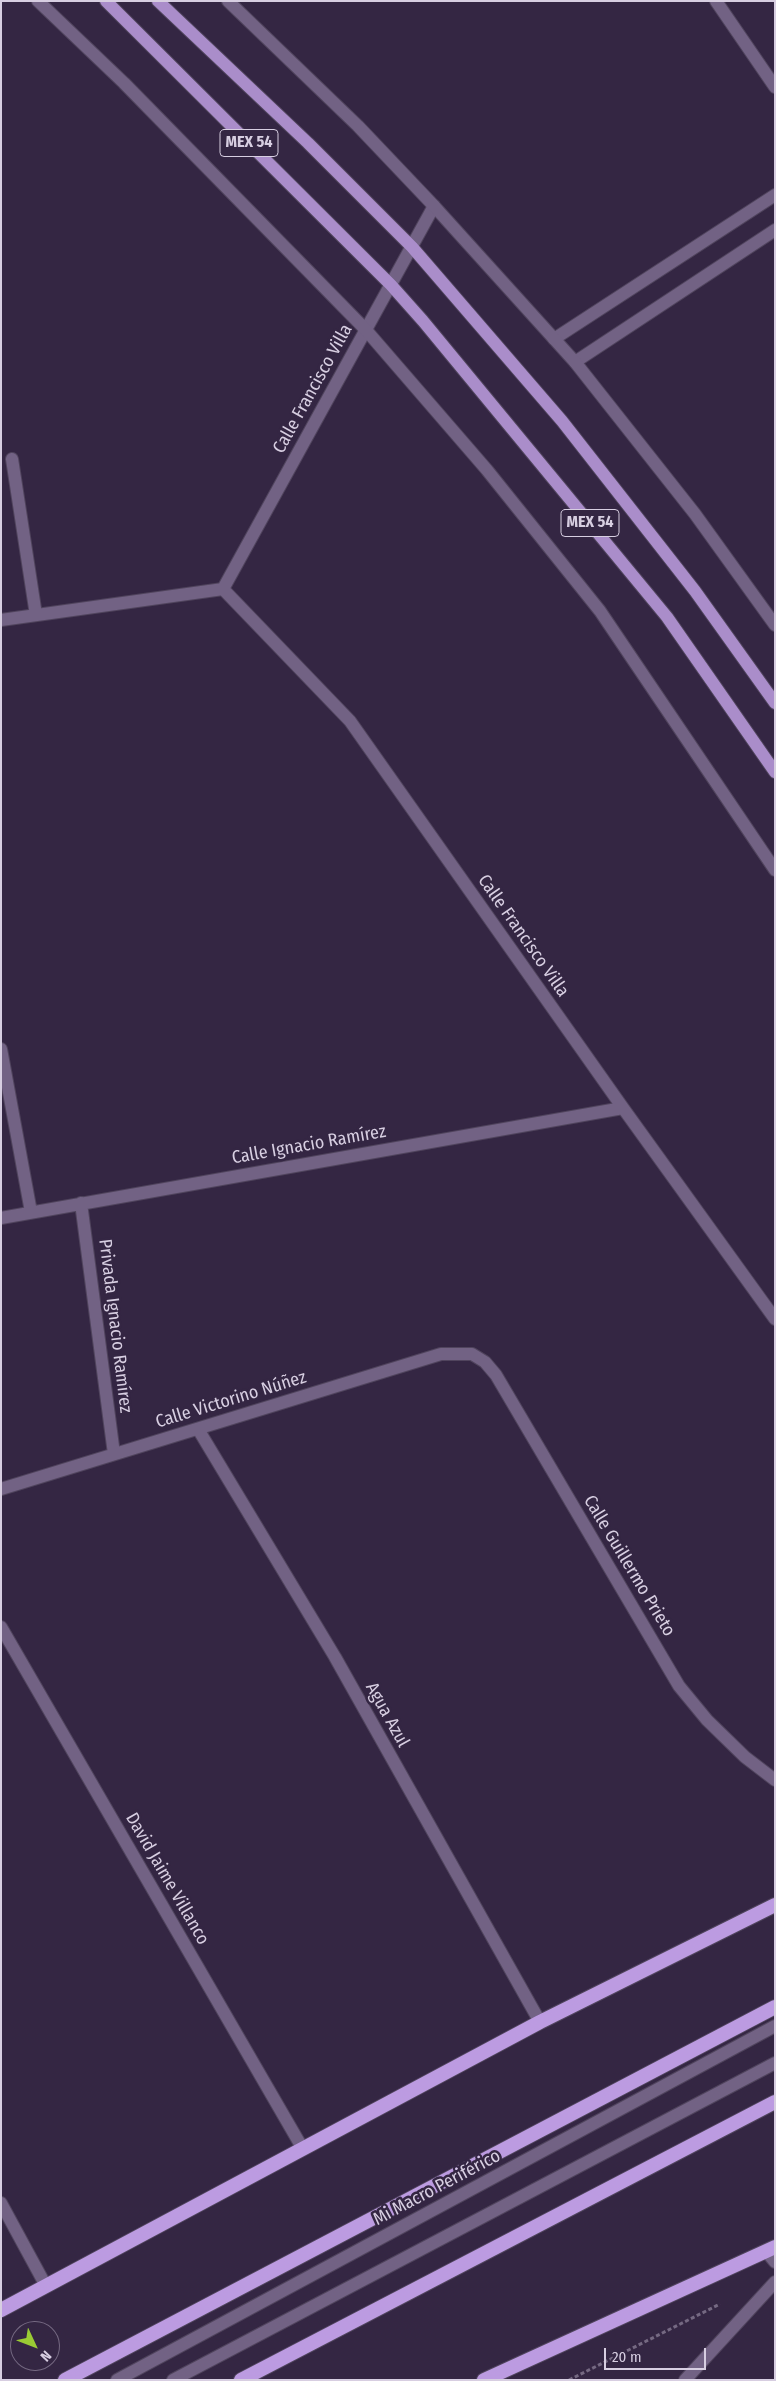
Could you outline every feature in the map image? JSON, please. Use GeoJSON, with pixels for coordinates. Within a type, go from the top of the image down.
{"type":"FeatureCollection","features":[{"type":"Feature","properties":{"kind":"highway"},"geometry":{"type":"LineString","coordinates":[[1,2310],[540,2022],[775,1905]]}},
{"type":"Feature","properties":{"kind":"highway"},"geometry":{"type":"LineString","coordinates":[[65,2380],[775,2007]]}},
{"type":"Feature","properties":{"kind":"highway"},"geometry":{"type":"LineString","coordinates":[[241,2380],[775,2102]]}},
{"type":"Feature","properties":{"kind":"highway"},"geometry":{"type":"LineString","coordinates":[[484,2380],[772,2253]]}},
{"type":"Feature","properties":{"kind":"main road","name":"MEX 54"},"geometry":{"type":"LineString","coordinates":[[106,1],[391,285],[423,321],[667,617],[775,772]]}},
{"type":"Feature","properties":{"kind":"main road","name":"MEX 54"},"geometry":{"type":"LineString","coordinates":[[158,1],[308,143],[412,247],[562,421],[695,591],[775,703]]}},
{"type":"Feature","properties":{"kind":"street"},"geometry":{"type":"LineString","coordinates":[[38,1],[131,90],[366,330],[487,470],[600,611],[775,870]]}},
{"type":"Feature","properties":{"kind":"street"},"geometry":{"type":"LineString","coordinates":[[228,1],[358,126],[434,206],[575,362],[695,514],[775,625]]}},
{"type":"Feature","properties":{"kind":"street"},"geometry":{"type":"LineString","coordinates":[[716,1],[775,87]]}},
{"type":"Feature","properties":{"kind":"street"},"geometry":{"type":"LineString","coordinates":[[554,339],[775,195]]}},
{"type":"Feature","properties":{"kind":"street","name":"Calle Francisco Villa"},"geometry":{"type":"LineString","coordinates":[[434,206],[223,589],[350,721],[623,1108],[775,1319]]}},
{"type":"Feature","properties":{"kind":"street"},"geometry":{"type":"LineString","coordinates":[[575,362],[775,230]]}},
{"type":"Feature","properties":{"kind":"street"},"geometry":{"type":"LineString","coordinates":[[12,459],[36,615]]}},
{"type":"Feature","properties":{"kind":"street"},"geometry":{"type":"LineString","coordinates":[[1,620],[223,589]]}},
{"type":"Feature","properties":{"kind":"street"},"geometry":{"type":"LineString","coordinates":[[1,1049],[31,1212]]}},
{"type":"Feature","properties":{"kind":"street","name":"Calle Ignacio Ramírez"},"geometry":{"type":"LineString","coordinates":[[1,1218],[623,1108]]}},
{"type":"Feature","properties":{"kind":"street","name":"Privada Ignacio Ramírez"},"geometry":{"type":"LineString","coordinates":[[81,1203],[114,1454]]}},
{"type":"Feature","properties":{"kind":"street","name":"Calle Victorino Núñez"},"geometry":{"type":"LineString","coordinates":[[1,1489],[441,1354],[472,1354]]}},
{"type":"Feature","properties":{"kind":"street","name":"Calle Guillermo Prieto"},"geometry":{"type":"LineString","coordinates":[[472,1354],[485,1362],[496,1375],[680,1686],[707,1720],[745,1757],[775,1780]]}},
{"type":"Feature","properties":{"kind":"street","name":"Agua Azul"},"geometry":{"type":"LineString","coordinates":[[198,1429],[335,1657],[540,2022]]}},
{"type":"Feature","properties":{"kind":"street","name":"David Jaime Villanco"},"geometry":{"type":"LineString","coordinates":[[1,1627],[303,2149]]}},
{"type":"Feature","properties":{"kind":"street","name":"Mi Macro Periférico"},"geometry":{"type":"LineString","coordinates":[[116,2380],[775,2026]]}},
{"type":"Feature","properties":{"kind":"street"},"geometry":{"type":"LineString","coordinates":[[173,2380],[775,2063]]}},
{"type":"Feature","properties":{"kind":"street"},"geometry":{"type":"LineString","coordinates":[[1,2203],[46,2286]]}},
{"type":"Feature","properties":{"kind":"street"},"geometry":{"type":"LineString","coordinates":[[685,2380],[775,2282]]}},
{"type":"Feature","properties":{"kind":"path"},"geometry":{"type":"LineString","coordinates":[[569,2380],[724,2302]]}}]}
